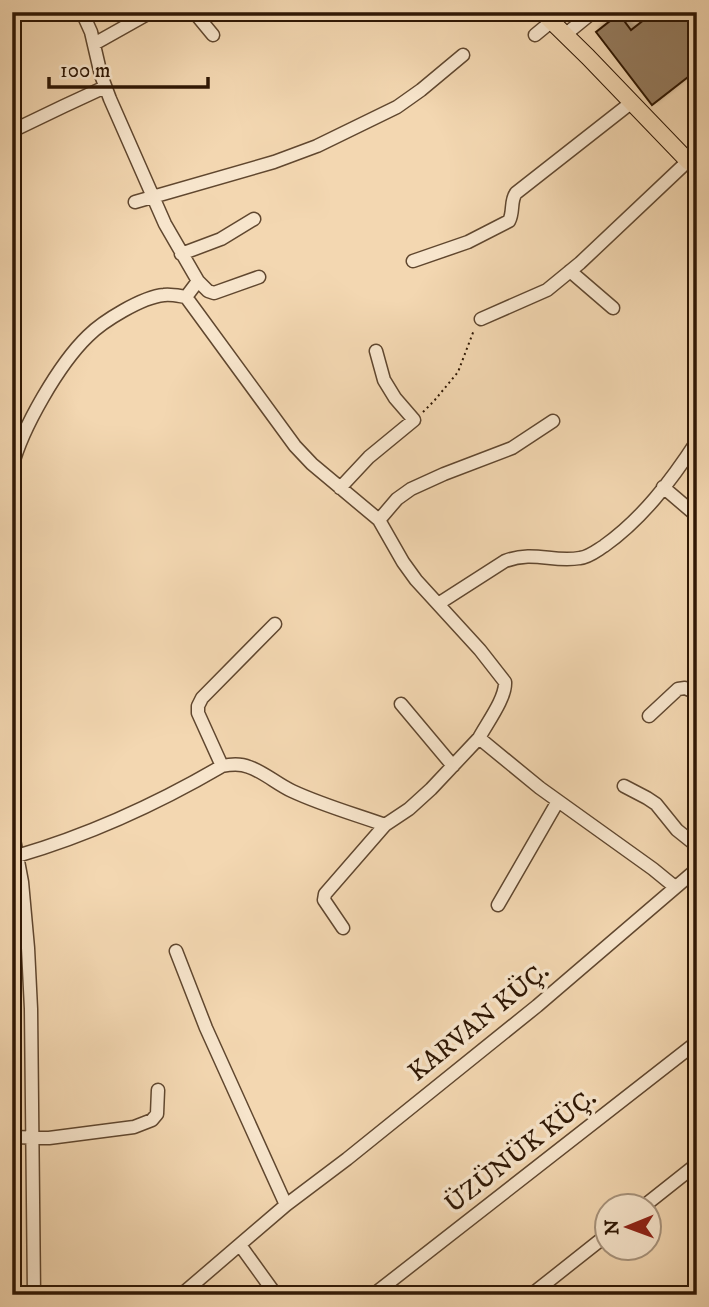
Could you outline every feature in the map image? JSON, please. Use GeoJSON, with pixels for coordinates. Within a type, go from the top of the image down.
{"type":"FeatureCollection","features":[{"type":"Feature","properties":{"kind":"main road"},"geometry":{"type":"LineString","coordinates":[[547,17],[692,164]]}},
{"type":"Feature","properties":{"kind":"street"},"geometry":{"type":"LineString","coordinates":[[82,12],[91,32],[105,88],[165,224],[198,281],[208,291],[219,293],[260,277]]}},
{"type":"Feature","properties":{"kind":"street"},"geometry":{"type":"LineString","coordinates":[[94,44],[152,12]]}},
{"type":"Feature","properties":{"kind":"street"},"geometry":{"type":"LineString","coordinates":[[194,12],[213,34]]}},
{"type":"Feature","properties":{"kind":"street"},"geometry":{"type":"LineString","coordinates":[[566,34],[593,12]]}},
{"type":"Feature","properties":{"kind":"street"},"geometry":{"type":"LineString","coordinates":[[535,35],[547,17]]}},
{"type":"Feature","properties":{"kind":"street"},"geometry":{"type":"LineString","coordinates":[[135,202],[274,162],[317,146],[397,107],[463,55]]}},
{"type":"Feature","properties":{"kind":"street"},"geometry":{"type":"LineString","coordinates":[[12,131],[105,88]]}},
{"type":"Feature","properties":{"kind":"street"},"geometry":{"type":"LineString","coordinates":[[413,261],[468,242],[509,221],[516,193],[632,102]]}},
{"type":"Feature","properties":{"kind":"street"},"geometry":{"type":"LineString","coordinates":[[481,319],[547,290],[692,164]]}},
{"type":"Feature","properties":{"kind":"street"},"geometry":{"type":"LineString","coordinates":[[181,254],[221,239],[254,219]]}},
{"type":"Feature","properties":{"kind":"street"},"geometry":{"type":"LineString","coordinates":[[570,271],[613,308]]}},
{"type":"Feature","properties":{"kind":"street"},"geometry":{"type":"LineString","coordinates":[[186,297],[198,281]]}},
{"type":"Feature","properties":{"kind":"street"},"geometry":{"type":"LineString","coordinates":[[12,467],[17,442],[46,390],[87,337],[102,324],[147,300],[165,295],[186,297],[295,446],[312,464],[379,520],[403,562],[505,682],[503,695],[479,738],[410,809],[385,825],[325,894],[324,900],[343,928]]}},
{"type":"Feature","properties":{"kind":"street"},"geometry":{"type":"LineString","coordinates":[[340,488],[369,457],[414,420],[384,380],[376,351]]}},
{"type":"Feature","properties":{"kind":"street"},"geometry":{"type":"LineString","coordinates":[[379,520],[397,499],[411,489],[512,448],[553,421]]}},
{"type":"Feature","properties":{"kind":"street"},"geometry":{"type":"LineString","coordinates":[[438,604],[505,561],[516,557],[526,555],[569,559],[589,556],[631,525],[697,441]]}},
{"type":"Feature","properties":{"kind":"street"},"geometry":{"type":"LineString","coordinates":[[663,487],[697,516]]}},
{"type":"Feature","properties":{"kind":"street"},"geometry":{"type":"LineString","coordinates":[[222,766],[198,713],[198,706],[202,698],[275,624]]}},
{"type":"Feature","properties":{"kind":"street"},"geometry":{"type":"LineString","coordinates":[[649,716],[678,689],[685,688],[697,693]]}},
{"type":"Feature","properties":{"kind":"street"},"geometry":{"type":"LineString","coordinates":[[401,704],[453,766]]}},
{"type":"Feature","properties":{"kind":"street"},"geometry":{"type":"LineString","coordinates":[[479,738],[558,801],[675,887]]}},
{"type":"Feature","properties":{"kind":"street"},"geometry":{"type":"LineString","coordinates":[[17,856],[69,840],[126,817],[222,766],[241,764],[318,802],[385,825]]}},
{"type":"Feature","properties":{"kind":"street"},"geometry":{"type":"LineString","coordinates":[[624,786],[656,804],[677,830],[697,846]]}},
{"type":"Feature","properties":{"kind":"street"},"geometry":{"type":"LineString","coordinates":[[498,905],[558,801]]}},
{"type":"Feature","properties":{"kind":"street"},"geometry":{"type":"LineString","coordinates":[[12,830],[26,914],[31,1009],[34,1295]]}},
{"type":"Feature","properties":{"kind":"street","name":"KARVAN KÜÇ."},"geometry":{"type":"LineString","coordinates":[[181,1295],[286,1205],[537,1006],[697,869]]}},
{"type":"Feature","properties":{"kind":"street"},"geometry":{"type":"LineString","coordinates":[[176,951],[206,1028],[286,1205]]}},
{"type":"Feature","properties":{"kind":"street","name":"ÜZÜNÜK KÜÇ."},"geometry":{"type":"LineString","coordinates":[[373,1295],[697,1042]]}},
{"type":"Feature","properties":{"kind":"street"},"geometry":{"type":"LineString","coordinates":[[12,1137],[49,1138],[134,1127],[152,1120],[157,1114],[158,1090]]}},
{"type":"Feature","properties":{"kind":"street"},"geometry":{"type":"LineString","coordinates":[[662,1192],[697,1164]]}},
{"type":"Feature","properties":{"kind":"street"},"geometry":{"type":"LineString","coordinates":[[531,1295],[594,1244]]}},
{"type":"Feature","properties":{"kind":"street"},"geometry":{"type":"LineString","coordinates":[[240,1245],[276,1295]]}},
{"type":"Feature","properties":{"kind":"path"},"geometry":{"type":"LineString","coordinates":[[414,420],[458,372],[476,324],[481,319]]}},
{"type":"Feature","properties":{"kind":"building"},"geometry":{"type":"Polygon","coordinates":[[[654,12],[697,12],[697,70],[652,105],[596,32],[619,14],[631,30],[654,12]]]}}]}
